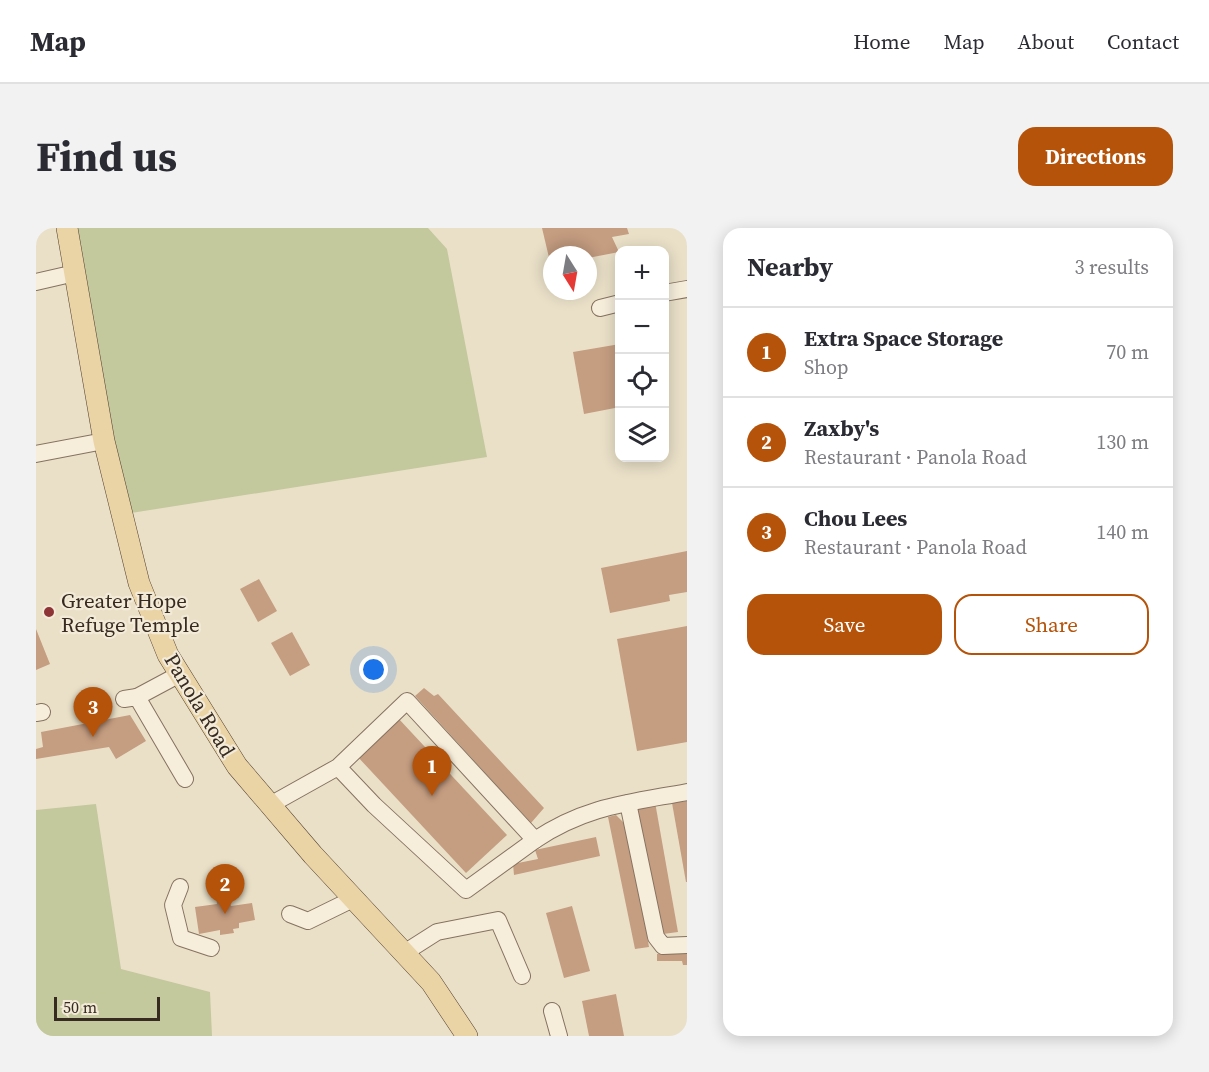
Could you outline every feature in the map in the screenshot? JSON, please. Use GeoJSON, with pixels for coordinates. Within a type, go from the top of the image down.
{"type":"FeatureCollection","features":[{"type":"Feature","properties":{"kind":"main road","name":"Panola Road"},"geometry":{"type":"LineString","coordinates":[[67,228],[104,441],[139,583],[168,655],[237,766],[353,898],[431,982],[467,1036]]}},
{"type":"Feature","properties":{"kind":"street"},"geometry":{"type":"LineString","coordinates":[[36,282],[75,273]]}},
{"type":"Feature","properties":{"kind":"street"},"geometry":{"type":"LineString","coordinates":[[669,292],[687,289]]}},
{"type":"Feature","properties":{"kind":"street"},"geometry":{"type":"LineString","coordinates":[[600,308],[615,304]]}},
{"type":"Feature","properties":{"kind":"street"},"geometry":{"type":"LineString","coordinates":[[36,454],[104,441]]}},
{"type":"Feature","properties":{"kind":"street"},"geometry":{"type":"LineString","coordinates":[[180,674],[131,698],[185,779]]}},
{"type":"Feature","properties":{"kind":"street"},"geometry":{"type":"LineString","coordinates":[[270,805],[338,767],[407,702],[535,840]]}},
{"type":"Feature","properties":{"kind":"street"},"geometry":{"type":"LineString","coordinates":[[338,767],[374,805],[466,890],[562,822],[596,809],[687,792]]}},
{"type":"Feature","properties":{"kind":"street"},"geometry":{"type":"LineString","coordinates":[[628,803],[656,937],[663,946],[687,945]]}},
{"type":"Feature","properties":{"kind":"street"},"geometry":{"type":"LineString","coordinates":[[180,887],[173,904],[181,938],[211,948]]}},
{"type":"Feature","properties":{"kind":"street"},"geometry":{"type":"LineString","coordinates":[[290,914],[308,921],[353,898]]}},
{"type":"Feature","properties":{"kind":"street"},"geometry":{"type":"LineString","coordinates":[[404,953],[436,932],[498,920],[522,976]]}},
{"type":"Feature","properties":{"kind":"street"},"geometry":{"type":"LineString","coordinates":[[552,1011],[559,1036]]}},
{"type":"Feature","properties":{"kind":"green space"},"geometry":{"type":"Polygon","coordinates":[[[68,228],[428,228],[447,249],[487,457],[112,516],[68,228]]]}},
{"type":"Feature","properties":{"kind":"green space"},"geometry":{"type":"Polygon","coordinates":[[[96,804],[121,969],[210,992],[212,1036],[36,1036],[36,810],[96,804]]]}},
{"type":"Feature","properties":{"kind":"building"},"geometry":{"type":"Polygon","coordinates":[[[542,228],[627,228],[629,234],[612,237],[616,246],[615,253],[597,256],[597,246],[546,246],[542,228]]]}},
{"type":"Feature","properties":{"kind":"building"},"geometry":{"type":"Polygon","coordinates":[[[615,345],[615,408],[584,414],[573,352],[615,345]]]}},
{"type":"Feature","properties":{"kind":"building"},"geometry":{"type":"Polygon","coordinates":[[[687,551],[687,592],[669,595],[670,601],[610,613],[601,568],[687,551]]]}},
{"type":"Feature","properties":{"kind":"building"},"geometry":{"type":"Polygon","coordinates":[[[259,579],[277,611],[258,622],[240,589],[259,579]]]}},
{"type":"Feature","properties":{"kind":"building"},"geometry":{"type":"Polygon","coordinates":[[[687,626],[687,742],[637,751],[617,639],[687,626]]]}},
{"type":"Feature","properties":{"kind":"building"},"geometry":{"type":"Polygon","coordinates":[[[36,629],[50,664],[36,670],[36,629]]]}},
{"type":"Feature","properties":{"kind":"building"},"geometry":{"type":"Polygon","coordinates":[[[292,632],[310,665],[290,676],[271,643],[292,632]]]}},
{"type":"Feature","properties":{"kind":"building"},"geometry":{"type":"Polygon","coordinates":[[[424,688],[434,696],[438,694],[544,808],[531,823],[415,696],[424,688]]]}},
{"type":"Feature","properties":{"kind":"building"},"geometry":{"type":"Polygon","coordinates":[[[130,715],[146,741],[116,759],[109,747],[36,759],[36,749],[43,747],[41,732],[130,715]]]}},
{"type":"Feature","properties":{"kind":"building"},"geometry":{"type":"Polygon","coordinates":[[[398,718],[507,835],[466,873],[357,756],[398,718]]]}},
{"type":"Feature","properties":{"kind":"building"},"geometry":{"type":"Polygon","coordinates":[[[687,801],[687,882],[686,882],[672,803],[687,801]]]}},
{"type":"Feature","properties":{"kind":"building"},"geometry":{"type":"Polygon","coordinates":[[[655,802],[678,932],[663,934],[635,806],[655,802]]]}},
{"type":"Feature","properties":{"kind":"building"},"geometry":{"type":"Polygon","coordinates":[[[616,815],[628,827],[649,947],[635,949],[608,817],[616,815]]]}},
{"type":"Feature","properties":{"kind":"building"},"geometry":{"type":"Polygon","coordinates":[[[596,837],[600,856],[514,875],[513,864],[538,859],[535,850],[596,837]]]}},
{"type":"Feature","properties":{"kind":"building"},"geometry":{"type":"Polygon","coordinates":[[[227,896],[231,906],[252,903],[255,920],[239,923],[239,928],[233,929],[234,933],[220,935],[220,930],[199,934],[195,907],[217,904],[216,898],[227,896]]]}},
{"type":"Feature","properties":{"kind":"building"},"geometry":{"type":"Polygon","coordinates":[[[572,906],[590,971],[564,978],[546,913],[572,906]]]}},
{"type":"Feature","properties":{"kind":"building"},"geometry":{"type":"Polygon","coordinates":[[[657,954],[687,954],[687,965],[683,965],[682,961],[657,961],[657,954]]]}},
{"type":"Feature","properties":{"kind":"building"},"geometry":{"type":"Polygon","coordinates":[[[616,994],[624,1036],[589,1036],[582,1001],[616,994]]]}},
{"type":"Feature","properties":{"kind":"place","name":"Greater Hope Refuge Temple"},"geometry":{"type":"Point","coordinates":[49,612]}},
{"type":"Feature","properties":{"kind":"place","name":"Chou Lees"},"geometry":{"type":"Point","coordinates":[93,737]}},
{"type":"Feature","properties":{"kind":"place","name":"Extra Space Storage"},"geometry":{"type":"Point","coordinates":[432,796]}},
{"type":"Feature","properties":{"kind":"place","name":"Zaxby's"},"geometry":{"type":"Point","coordinates":[225,914]}}]}
